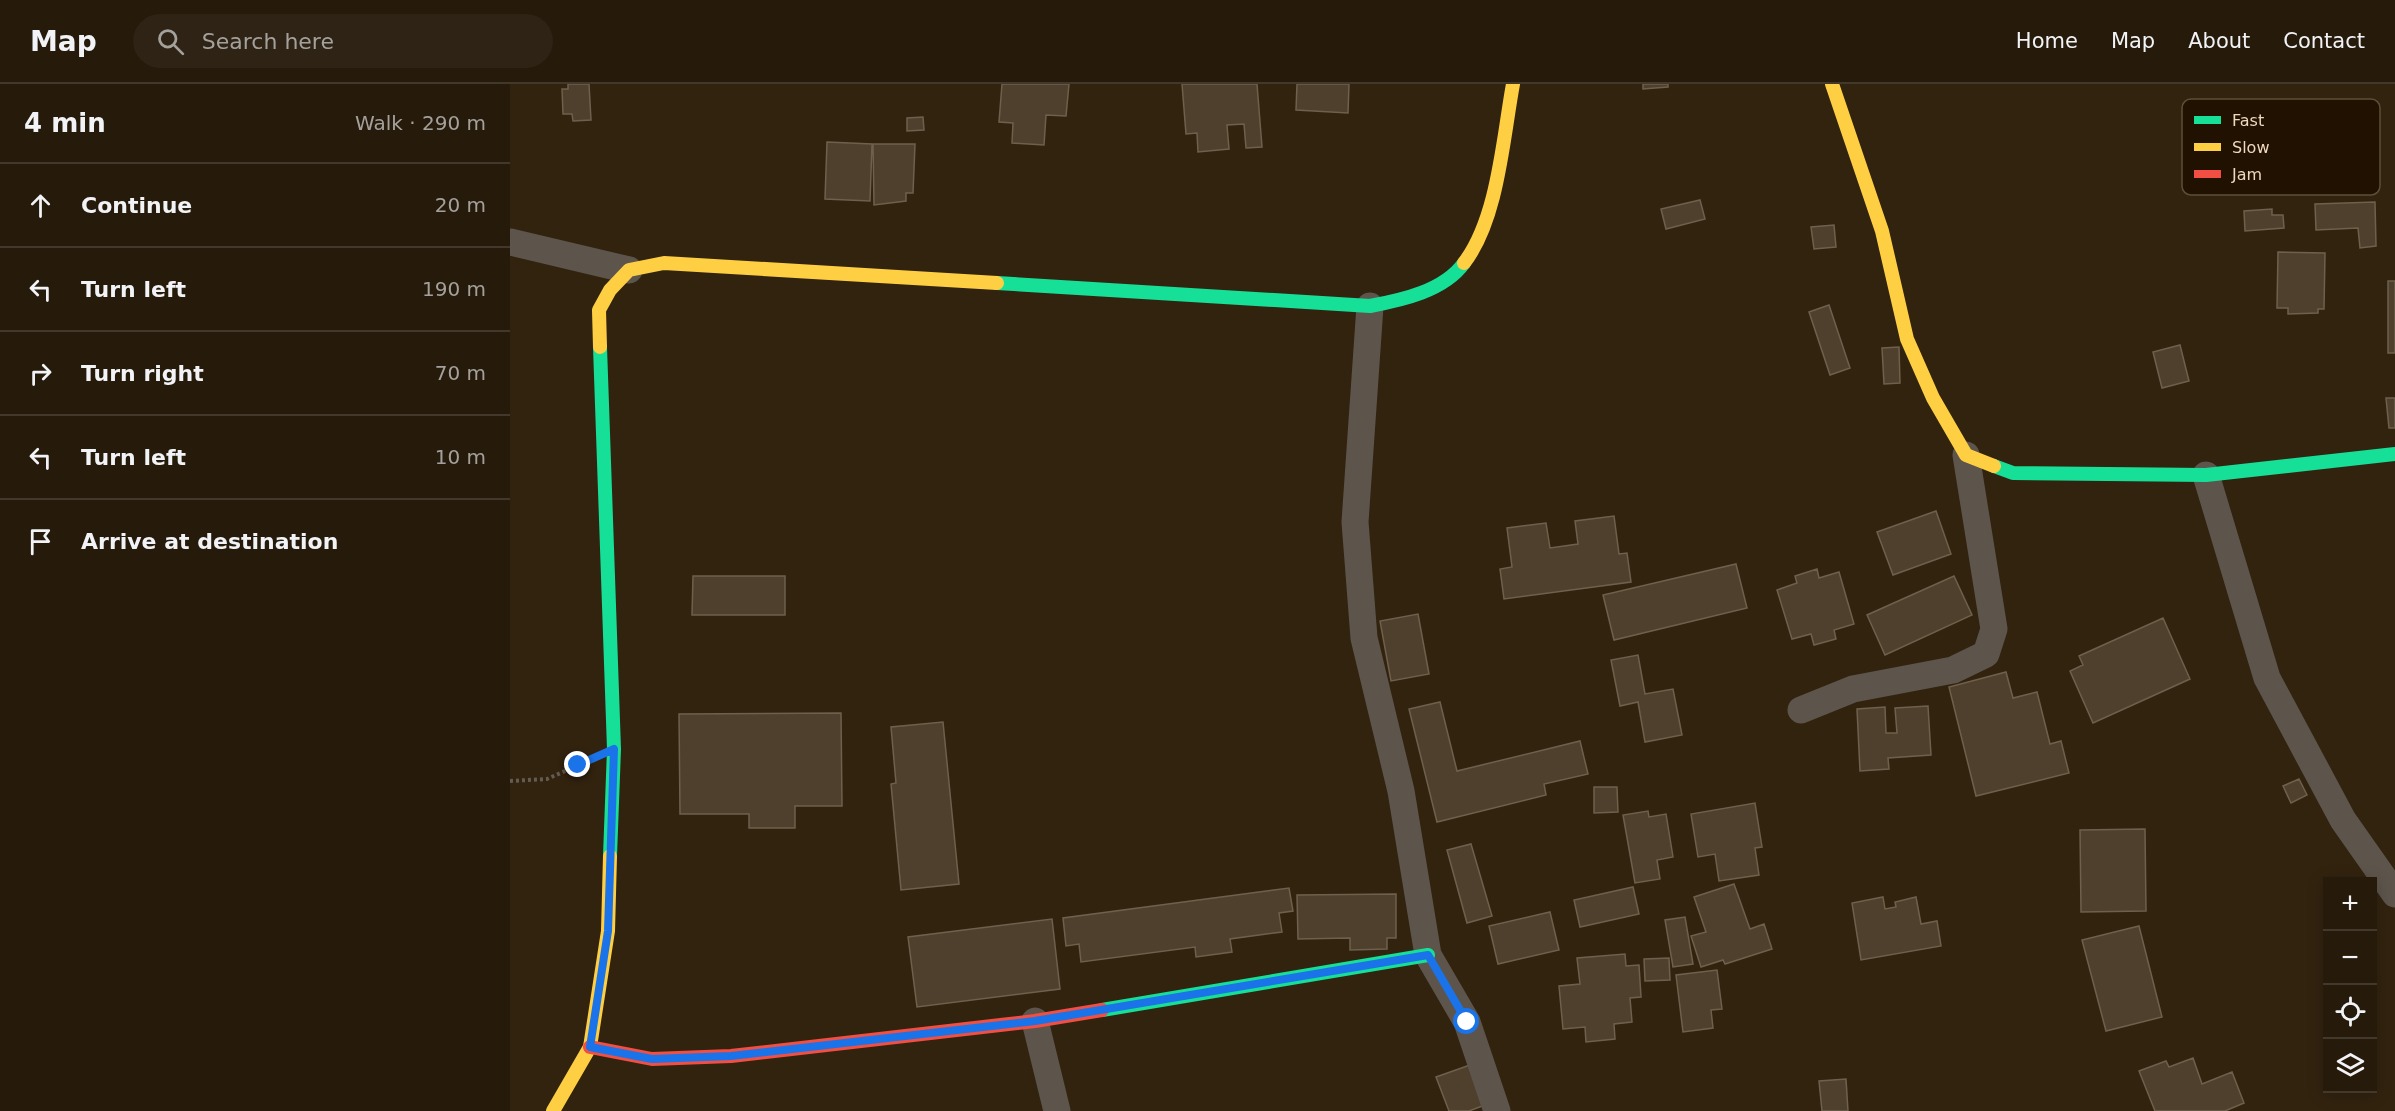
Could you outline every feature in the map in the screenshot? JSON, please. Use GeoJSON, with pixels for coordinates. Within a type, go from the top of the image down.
{"type":"FeatureCollection","features":[{"type":"Feature","properties":{"kind":"street"},"geometry":{"type":"LineString","coordinates":[[510,242],[629,270],[663,263],[1370,306],[1400,300],[1436,287],[1463,266],[1484,228],[1512,84]]}},
{"type":"Feature","properties":{"kind":"street"},"geometry":{"type":"LineString","coordinates":[[1801,710],[1853,689],[1953,670],[1986,654],[1994,630],[1966,455],[1933,398],[1907,339],[1882,231],[1832,84]]}},
{"type":"Feature","properties":{"kind":"street"},"geometry":{"type":"LineString","coordinates":[[553,1111],[590,1047],[608,931],[614,749],[599,310],[610,290],[629,270]]}},
{"type":"Feature","properties":{"kind":"street"},"geometry":{"type":"LineString","coordinates":[[1370,306],[1355,522],[1364,638],[1401,791],[1428,955],[1467,1022],[1497,1111]]}},
{"type":"Feature","properties":{"kind":"street"},"geometry":{"type":"LineString","coordinates":[[1966,455],[2013,473],[2206,475],[2395,454]]}},
{"type":"Feature","properties":{"kind":"street"},"geometry":{"type":"LineString","coordinates":[[2206,475],[2267,678],[2343,820],[2395,894]]}},
{"type":"Feature","properties":{"kind":"street"},"geometry":{"type":"LineString","coordinates":[[590,1047],[652,1059],[731,1056],[1035,1021],[1428,955]]}},
{"type":"Feature","properties":{"kind":"street"},"geometry":{"type":"LineString","coordinates":[[1035,1021],[1057,1111]]}},
{"type":"Feature","properties":{"kind":"path"},"geometry":{"type":"LineString","coordinates":[[510,781],[547,779],[614,749]]}},
{"type":"Feature","properties":{"kind":"building"},"geometry":{"type":"Polygon","coordinates":[[[568,84],[589,84],[591,120],[573,121],[572,114],[563,114],[562,89],[568,89],[568,84]]]}},
{"type":"Feature","properties":{"kind":"building"},"geometry":{"type":"Polygon","coordinates":[[[1002,84],[1069,84],[1066,116],[1046,115],[1044,145],[1012,143],[1013,123],[999,122],[1002,84]]]}},
{"type":"Feature","properties":{"kind":"building"},"geometry":{"type":"Polygon","coordinates":[[[1182,84],[1257,84],[1262,147],[1246,148],[1244,124],[1227,125],[1229,149],[1198,152],[1197,133],[1186,134],[1182,84]]]}},
{"type":"Feature","properties":{"kind":"building"},"geometry":{"type":"Polygon","coordinates":[[[1297,84],[1349,84],[1348,113],[1296,110],[1297,84]]]}},
{"type":"Feature","properties":{"kind":"building"},"geometry":{"type":"Polygon","coordinates":[[[1643,84],[1668,84],[1668,87],[1643,89],[1643,84]]]}},
{"type":"Feature","properties":{"kind":"building"},"geometry":{"type":"Polygon","coordinates":[[[923,117],[924,130],[907,131],[907,118],[923,117]]]}},
{"type":"Feature","properties":{"kind":"building"},"geometry":{"type":"Polygon","coordinates":[[[827,142],[872,144],[870,201],[825,199],[827,142]]]}},
{"type":"Feature","properties":{"kind":"building"},"geometry":{"type":"Polygon","coordinates":[[[873,144],[915,144],[913,193],[906,193],[906,201],[874,205],[873,144]]]}},
{"type":"Feature","properties":{"kind":"building"},"geometry":{"type":"Polygon","coordinates":[[[1700,200],[1705,219],[1666,229],[1661,209],[1700,200]]]}},
{"type":"Feature","properties":{"kind":"building"},"geometry":{"type":"Polygon","coordinates":[[[2375,202],[2376,246],[2360,248],[2358,228],[2316,230],[2315,204],[2375,202]]]}},
{"type":"Feature","properties":{"kind":"building"},"geometry":{"type":"Polygon","coordinates":[[[2272,209],[2272,215],[2283,215],[2284,228],[2245,231],[2244,211],[2272,209]]]}},
{"type":"Feature","properties":{"kind":"building"},"geometry":{"type":"Polygon","coordinates":[[[1834,225],[1836,247],[1814,249],[1811,227],[1834,225]]]}},
{"type":"Feature","properties":{"kind":"building"},"geometry":{"type":"Polygon","coordinates":[[[2278,252],[2325,253],[2324,309],[2318,309],[2318,313],[2288,314],[2288,308],[2277,308],[2278,252]]]}},
{"type":"Feature","properties":{"kind":"building"},"geometry":{"type":"Polygon","coordinates":[[[2388,281],[2395,281],[2395,353],[2388,353],[2388,281]]]}},
{"type":"Feature","properties":{"kind":"building"},"geometry":{"type":"Polygon","coordinates":[[[1829,305],[1850,368],[1830,375],[1809,312],[1829,305]]]}},
{"type":"Feature","properties":{"kind":"building"},"geometry":{"type":"Polygon","coordinates":[[[2180,345],[2189,381],[2162,388],[2153,352],[2180,345]]]}},
{"type":"Feature","properties":{"kind":"building"},"geometry":{"type":"Polygon","coordinates":[[[1899,347],[1900,383],[1884,384],[1882,348],[1899,347]]]}},
{"type":"Feature","properties":{"kind":"building"},"geometry":{"type":"Polygon","coordinates":[[[2386,398],[2395,398],[2395,428],[2389,428],[2386,398]]]}},
{"type":"Feature","properties":{"kind":"building"},"geometry":{"type":"Polygon","coordinates":[[[1936,511],[1951,554],[1893,575],[1877,532],[1936,511]]]}},
{"type":"Feature","properties":{"kind":"building"},"geometry":{"type":"Polygon","coordinates":[[[1614,516],[1619,554],[1627,553],[1631,582],[1504,599],[1500,569],[1512,567],[1507,528],[1546,523],[1550,548],[1578,544],[1575,521],[1614,516]]]}},
{"type":"Feature","properties":{"kind":"building"},"geometry":{"type":"Polygon","coordinates":[[[1736,564],[1747,608],[1614,640],[1603,595],[1736,564]]]}},
{"type":"Feature","properties":{"kind":"building"},"geometry":{"type":"Polygon","coordinates":[[[1817,569],[1819,578],[1839,572],[1854,624],[1834,630],[1836,639],[1814,645],[1811,634],[1792,639],[1777,590],[1797,583],[1795,576],[1817,569]]]}},
{"type":"Feature","properties":{"kind":"building"},"geometry":{"type":"Polygon","coordinates":[[[693,576],[785,576],[785,615],[692,615],[693,576]]]}},
{"type":"Feature","properties":{"kind":"building"},"geometry":{"type":"Polygon","coordinates":[[[1954,576],[1972,615],[1885,655],[1867,615],[1954,576]]]}},
{"type":"Feature","properties":{"kind":"building"},"geometry":{"type":"Polygon","coordinates":[[[1418,614],[1429,674],[1391,681],[1380,621],[1418,614]]]}},
{"type":"Feature","properties":{"kind":"building"},"geometry":{"type":"Polygon","coordinates":[[[2163,618],[2190,679],[2093,723],[2070,671],[2083,665],[2079,656],[2163,618]]]}},
{"type":"Feature","properties":{"kind":"building"},"geometry":{"type":"Polygon","coordinates":[[[1638,655],[1645,694],[1673,689],[1682,735],[1645,742],[1638,702],[1620,706],[1611,660],[1638,655]]]}},
{"type":"Feature","properties":{"kind":"building"},"geometry":{"type":"Polygon","coordinates":[[[2006,672],[2013,698],[2037,692],[2050,744],[2061,741],[2069,773],[1976,796],[1949,687],[2006,672]]]}},
{"type":"Feature","properties":{"kind":"building"},"geometry":{"type":"Polygon","coordinates":[[[1440,702],[1457,771],[1580,741],[1588,774],[1544,784],[1546,795],[1437,822],[1409,709],[1440,702]]]}},
{"type":"Feature","properties":{"kind":"building"},"geometry":{"type":"Polygon","coordinates":[[[1928,706],[1931,755],[1888,758],[1889,769],[1860,771],[1857,709],[1885,707],[1886,733],[1897,733],[1895,708],[1928,706]]]}},
{"type":"Feature","properties":{"kind":"building"},"geometry":{"type":"Polygon","coordinates":[[[841,713],[842,806],[795,806],[795,828],[749,828],[749,814],[680,814],[679,714],[841,713]]]}},
{"type":"Feature","properties":{"kind":"building"},"geometry":{"type":"Polygon","coordinates":[[[943,722],[959,884],[901,890],[891,784],[896,783],[891,727],[943,722]]]}},
{"type":"Feature","properties":{"kind":"building"},"geometry":{"type":"Polygon","coordinates":[[[2299,779],[2307,795],[2291,803],[2283,786],[2299,779]]]}},
{"type":"Feature","properties":{"kind":"building"},"geometry":{"type":"Polygon","coordinates":[[[1594,787],[1617,787],[1618,812],[1594,813],[1594,787]]]}},
{"type":"Feature","properties":{"kind":"building"},"geometry":{"type":"Polygon","coordinates":[[[1755,803],[1762,847],[1755,848],[1759,875],[1719,881],[1715,854],[1698,857],[1691,814],[1755,803]]]}},
{"type":"Feature","properties":{"kind":"building"},"geometry":{"type":"Polygon","coordinates":[[[1648,811],[1649,817],[1666,814],[1673,857],[1657,860],[1660,879],[1635,883],[1623,815],[1648,811]]]}},
{"type":"Feature","properties":{"kind":"building"},"geometry":{"type":"Polygon","coordinates":[[[2145,829],[2146,911],[2081,912],[2080,830],[2145,829]]]}},
{"type":"Feature","properties":{"kind":"building"},"geometry":{"type":"Polygon","coordinates":[[[1471,844],[1492,916],[1467,923],[1447,850],[1471,844]]]}},
{"type":"Feature","properties":{"kind":"building"},"geometry":{"type":"Polygon","coordinates":[[[1734,884],[1750,929],[1764,924],[1772,949],[1725,964],[1723,960],[1701,967],[1691,936],[1706,932],[1694,897],[1734,884]]]}},
{"type":"Feature","properties":{"kind":"building"},"geometry":{"type":"Polygon","coordinates":[[[1633,887],[1639,914],[1580,927],[1574,900],[1633,887]]]}},
{"type":"Feature","properties":{"kind":"building"},"geometry":{"type":"Polygon","coordinates":[[[1289,888],[1293,911],[1279,913],[1282,932],[1230,939],[1232,952],[1196,957],[1195,947],[1081,962],[1079,944],[1066,946],[1063,918],[1289,888]]]}},
{"type":"Feature","properties":{"kind":"building"},"geometry":{"type":"Polygon","coordinates":[[[1396,894],[1396,938],[1387,938],[1387,949],[1350,950],[1350,938],[1298,939],[1297,895],[1396,894]]]}},
{"type":"Feature","properties":{"kind":"building"},"geometry":{"type":"Polygon","coordinates":[[[1883,897],[1885,909],[1896,907],[1895,902],[1916,897],[1921,924],[1937,921],[1941,946],[1861,960],[1852,903],[1883,897]]]}},
{"type":"Feature","properties":{"kind":"building"},"geometry":{"type":"Polygon","coordinates":[[[1550,912],[1559,950],[1498,964],[1489,926],[1550,912]]]}},
{"type":"Feature","properties":{"kind":"building"},"geometry":{"type":"Polygon","coordinates":[[[1685,917],[1693,964],[1673,967],[1665,920],[1685,917]]]}},
{"type":"Feature","properties":{"kind":"building"},"geometry":{"type":"Polygon","coordinates":[[[1052,919],[1060,989],[917,1007],[908,937],[1052,919]]]}},
{"type":"Feature","properties":{"kind":"building"},"geometry":{"type":"Polygon","coordinates":[[[2139,926],[2162,1017],[2106,1031],[2082,940],[2139,926]]]}},
{"type":"Feature","properties":{"kind":"building"},"geometry":{"type":"Polygon","coordinates":[[[1625,954],[1626,966],[1639,965],[1641,997],[1630,998],[1632,1022],[1614,1024],[1615,1039],[1586,1042],[1585,1027],[1563,1029],[1559,986],[1580,984],[1577,958],[1625,954]]]}},
{"type":"Feature","properties":{"kind":"building"},"geometry":{"type":"Polygon","coordinates":[[[1669,958],[1670,980],[1645,981],[1644,959],[1669,958]]]}},
{"type":"Feature","properties":{"kind":"building"},"geometry":{"type":"Polygon","coordinates":[[[1717,970],[1722,1009],[1711,1010],[1713,1028],[1683,1032],[1676,975],[1717,970]]]}},
{"type":"Feature","properties":{"kind":"building"},"geometry":{"type":"Polygon","coordinates":[[[2193,1058],[2202,1084],[2232,1072],[2244,1103],[2225,1111],[2155,1111],[2139,1071],[2166,1061],[2169,1067],[2193,1058]]]}},
{"type":"Feature","properties":{"kind":"building"},"geometry":{"type":"Polygon","coordinates":[[[1470,1065],[1485,1105],[1469,1111],[1449,1111],[1436,1077],[1470,1065]]]}},
{"type":"Feature","properties":{"kind":"building"},"geometry":{"type":"Polygon","coordinates":[[[1846,1079],[1848,1111],[1822,1111],[1819,1081],[1846,1079]]]}},
{"type":"Feature","properties":{"kind":"traffic: fast"},"geometry":{"type":"LineString","coordinates":[[997,283],[1370,306],[1422,293],[1445,281],[1464,263]]}},
{"type":"Feature","properties":{"kind":"traffic: fast"},"geometry":{"type":"LineString","coordinates":[[600,347],[614,749],[610,856]]}},
{"type":"Feature","properties":{"kind":"traffic: fast"},"geometry":{"type":"LineString","coordinates":[[1994,466],[2013,473],[2206,475],[2395,454]]}},
{"type":"Feature","properties":{"kind":"traffic: fast"},"geometry":{"type":"LineString","coordinates":[[1102,1010],[1428,955]]}},
{"type":"Feature","properties":{"kind":"traffic: slow"},"geometry":{"type":"LineString","coordinates":[[1464,263],[1485,224],[1492,201],[1513,84]]}},
{"type":"Feature","properties":{"kind":"traffic: slow"},"geometry":{"type":"LineString","coordinates":[[1832,84],[1882,231],[1907,339],[1933,398],[1966,455],[1994,466]]}},
{"type":"Feature","properties":{"kind":"traffic: slow"},"geometry":{"type":"LineString","coordinates":[[600,347],[599,310],[610,290],[629,270],[664,263],[997,283]]}},
{"type":"Feature","properties":{"kind":"traffic: slow"},"geometry":{"type":"LineString","coordinates":[[553,1111],[590,1047],[608,931],[610,856]]}},
{"type":"Feature","properties":{"kind":"traffic: jam"},"geometry":{"type":"LineString","coordinates":[[590,1047],[652,1059],[731,1056],[1035,1021],[1102,1010]]}},
{"type":"Feature","properties":{"kind":"route"},"geometry":{"type":"LineString","coordinates":[[578,765],[614,749],[608,931],[590,1047],[652,1059],[731,1056],[1035,1021],[1428,955],[1467,1022]]}}]}
